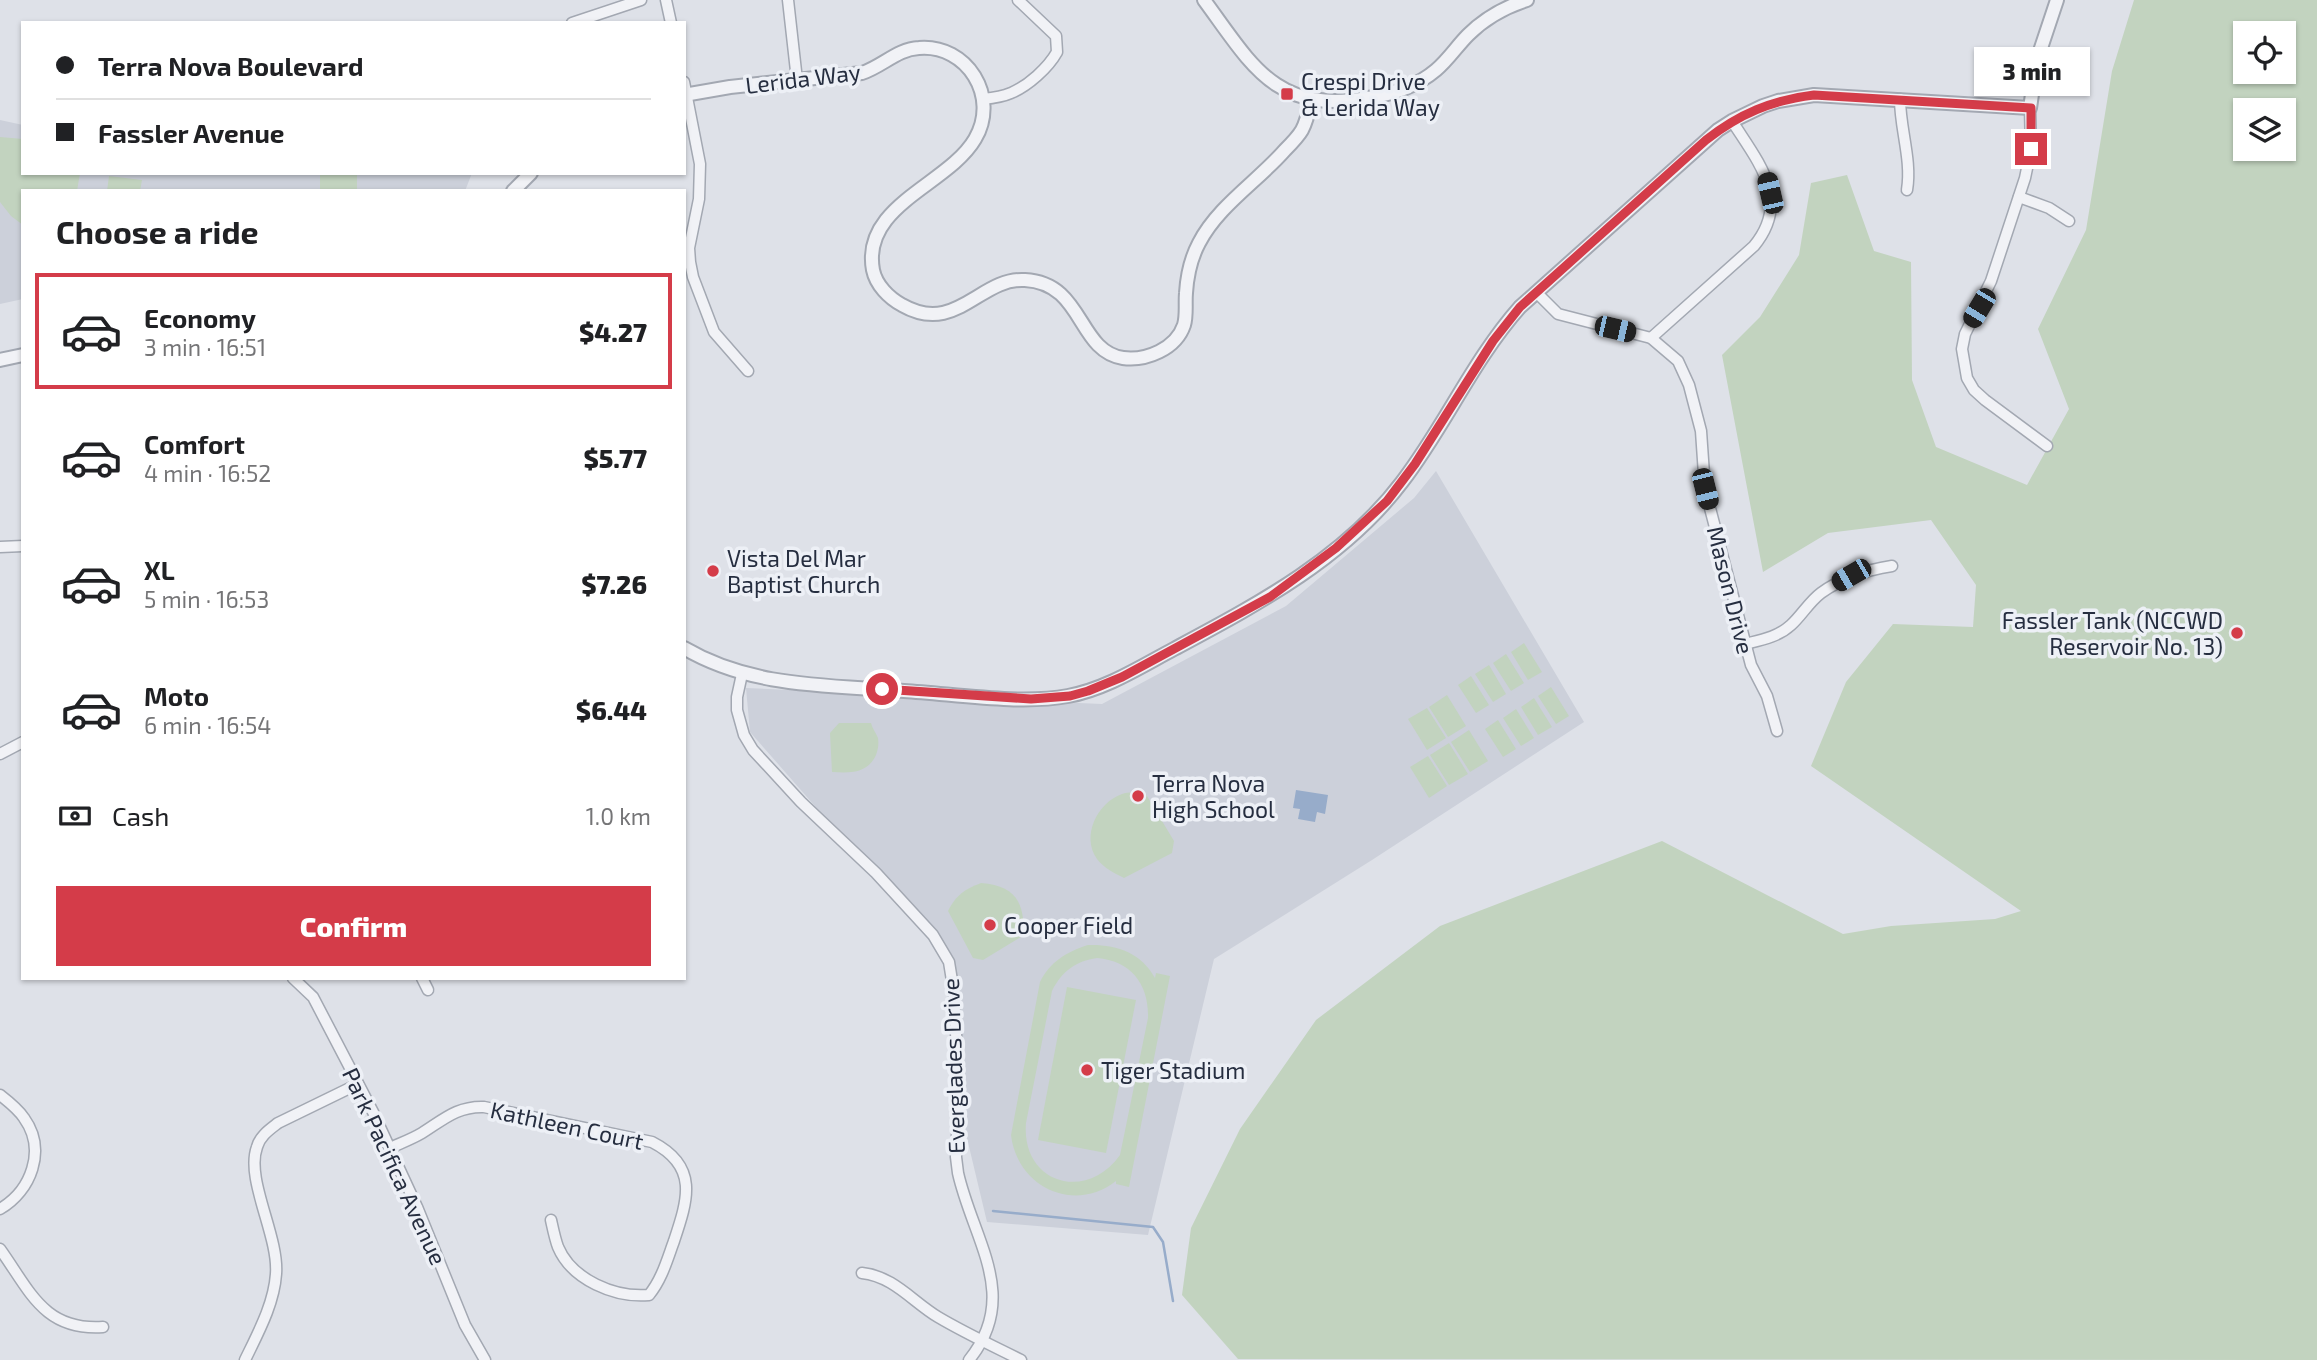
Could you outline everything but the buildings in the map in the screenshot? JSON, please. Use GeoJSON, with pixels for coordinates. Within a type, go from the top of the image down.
{"type":"FeatureCollection","features":[{"type":"Feature","properties":{"kind":"street"},"geometry":{"type":"LineString","coordinates":[[578,21],[641,0]]}},
{"type":"Feature","properties":{"kind":"street"},"geometry":{"type":"LineString","coordinates":[[666,0],[671,21]]}},
{"type":"Feature","properties":{"kind":"street"},"geometry":{"type":"LineString","coordinates":[[788,0],[797,80]]}},
{"type":"Feature","properties":{"kind":"street"},"geometry":{"type":"LineString","coordinates":[[1018,0],[1056,36],[1058,52],[1046,66],[1018,89],[1002,96],[983,99],[981,124],[969,148],[895,210],[876,234],[872,248],[874,275],[881,287],[902,305],[938,314],[962,307],[1009,281],[1025,280],[1048,285],[1060,292],[1103,350],[1114,356],[1133,359],[1154,354],[1180,334],[1184,324],[1186,283],[1198,245],[1211,223],[1301,132],[1311,100]]}},
{"type":"Feature","properties":{"kind":"street"},"geometry":{"type":"LineString","coordinates":[[1203,0],[1258,72],[1281,89],[1311,100],[1329,102],[1362,99],[1410,87],[1437,70],[1481,24],[1507,8],[1528,0]]}},
{"type":"Feature","properties":{"kind":"street"},"geometry":{"type":"LineString","coordinates":[[2048,446],[1985,400],[1967,378],[1962,349],[1965,334],[1992,281],[2019,197],[2031,149],[2031,108],[2037,60],[2057,0]]}},
{"type":"Feature","properties":{"kind":"street","name":"Lerida Way"},"geometry":{"type":"LineString","coordinates":[[686,90],[862,73],[901,51],[922,47],[955,55],[965,62],[973,73],[983,99]]}},
{"type":"Feature","properties":{"kind":"street"},"geometry":{"type":"LineString","coordinates":[[686,94],[698,146],[700,182],[691,232],[690,262],[693,277],[714,332],[748,371]]}},
{"type":"Feature","properties":{"kind":"street"},"geometry":{"type":"LineString","coordinates":[[686,649],[723,668],[742,674],[799,683],[1031,699],[1070,696],[1088,691],[1122,677],[1270,597],[1371,518],[1415,464],[1493,341],[1536,292],[1706,140],[1732,121],[1763,106],[1795,97],[1833,95],[2031,108]]}},
{"type":"Feature","properties":{"kind":"street"},"geometry":{"type":"LineString","coordinates":[[1900,99],[1901,127],[1908,164],[1907,190]]}},
{"type":"Feature","properties":{"kind":"street"},"geometry":{"type":"LineString","coordinates":[[1651,338],[1754,246],[1769,223],[1771,208],[1767,177],[1732,121]]}},
{"type":"Feature","properties":{"kind":"street"},"geometry":{"type":"LineString","coordinates":[[515,189],[529,175]]}},
{"type":"Feature","properties":{"kind":"street"},"geometry":{"type":"LineString","coordinates":[[2019,197],[2049,208],[2068,221]]}},
{"type":"Feature","properties":{"kind":"street","name":"Mason Drive"},"geometry":{"type":"LineString","coordinates":[[1536,292],[1551,309],[1566,318],[1651,338],[1678,361],[1689,385],[1703,444],[1705,489],[1745,644],[1755,675],[1771,707],[1777,731]]}},
{"type":"Feature","properties":{"kind":"street"},"geometry":{"type":"LineString","coordinates":[[0,360],[21,355]]}},
{"type":"Feature","properties":{"kind":"street"},"geometry":{"type":"LineString","coordinates":[[0,547],[21,546]]}},
{"type":"Feature","properties":{"kind":"street"},"geometry":{"type":"LineString","coordinates":[[1745,644],[1779,634],[1790,626],[1814,599],[1851,575],[1892,566]]}},
{"type":"Feature","properties":{"kind":"street","name":"Everglades Drive"},"geometry":{"type":"LineString","coordinates":[[742,674],[737,710],[744,735],[753,750],[801,802],[876,873],[933,935],[948,962],[954,993],[959,1081],[956,1157],[958,1173],[990,1269],[994,1298],[993,1313],[982,1341],[969,1360]]}},
{"type":"Feature","properties":{"kind":"street"},"geometry":{"type":"LineString","coordinates":[[0,754],[21,743]]}},
{"type":"Feature","properties":{"kind":"street","name":"Park Pacifica Avenue"},"geometry":{"type":"LineString","coordinates":[[295,980],[313,997],[390,1148],[465,1325],[485,1360]]}},
{"type":"Feature","properties":{"kind":"street"},"geometry":{"type":"LineString","coordinates":[[423,980],[428,990]]}},
{"type":"Feature","properties":{"kind":"street"},"geometry":{"type":"LineString","coordinates":[[246,1360],[269,1307],[277,1272],[273,1238],[255,1173],[256,1149],[267,1130],[358,1084]]}},
{"type":"Feature","properties":{"kind":"street"},"geometry":{"type":"LineString","coordinates":[[0,1095],[26,1120],[35,1160],[26,1184],[10,1203],[0,1209]]}},
{"type":"Feature","properties":{"kind":"street","name":"Kathleen Court"},"geometry":{"type":"LineString","coordinates":[[390,1148],[419,1135],[452,1113],[472,1107],[484,1107],[652,1142],[673,1155],[685,1177],[687,1194],[682,1216],[659,1283],[649,1295],[635,1296],[611,1289],[591,1282],[573,1270],[557,1245],[551,1220]]}},
{"type":"Feature","properties":{"kind":"street"},"geometry":{"type":"LineString","coordinates":[[0,1249],[38,1302],[55,1318],[78,1327],[103,1327]]}},
{"type":"Feature","properties":{"kind":"street"},"geometry":{"type":"LineString","coordinates":[[862,1273],[890,1281],[927,1310],[1021,1360]]}},
{"type":"Feature","properties":{"kind":"shaded area"},"geometry":{"type":"Polygon","coordinates":[[[0,120],[21,125],[21,175],[471,175],[466,189],[21,189],[21,299],[0,304],[0,120]]]}},
{"type":"Feature","properties":{"kind":"shaded area","name":"Terra Nova High School"},"geometry":{"type":"Polygon","coordinates":[[[1436,471],[1584,722],[1214,959],[1148,1235],[987,1222],[966,1134],[949,959],[750,732],[746,688],[1102,704],[1286,606],[1414,498],[1436,471]]]}},
{"type":"Feature","properties":{"kind":"green space"},"geometry":{"type":"Polygon","coordinates":[[[2134,0],[2317,0],[2317,1360],[1238,1359],[1182,1295],[1191,1228],[1240,1129],[1316,1020],[1440,926],[1662,841],[1843,934],[1891,926],[1995,919],[2021,911],[1811,766],[1846,682],[1893,624],[1973,627],[1976,585],[1931,520],[1828,533],[1763,572],[1722,355],[1760,317],[1799,255],[1811,183],[1847,175],[1874,251],[1911,262],[1912,380],[1936,447],[2027,485],[2069,409],[2038,329],[2086,230],[2112,71],[2134,0]]]}},
{"type":"Feature","properties":{"kind":"green space"},"geometry":{"type":"Polygon","coordinates":[[[0,137],[21,139],[21,175],[80,175],[77,189],[21,189],[21,224],[0,202],[0,137]]]}},
{"type":"Feature","properties":{"kind":"green space"},"geometry":{"type":"Polygon","coordinates":[[[320,175],[357,175],[357,189],[320,189],[320,175]]]}},
{"type":"Feature","properties":{"kind":"green space"},"geometry":{"type":"Polygon","coordinates":[[[109,176],[142,180],[140,189],[107,189],[109,176]]]}},
{"type":"Feature","properties":{"kind":"green space"},"geometry":{"type":"Polygon","coordinates":[[[1524,643],[1542,672],[1528,680],[1511,652],[1524,643]]]}},
{"type":"Feature","properties":{"kind":"green space"},"geometry":{"type":"Polygon","coordinates":[[[1506,654],[1524,683],[1511,691],[1493,663],[1506,654]]]}},
{"type":"Feature","properties":{"kind":"green space"},"geometry":{"type":"Polygon","coordinates":[[[1489,665],[1506,694],[1493,702],[1475,674],[1489,665]]]}},
{"type":"Feature","properties":{"kind":"green space"},"geometry":{"type":"Polygon","coordinates":[[[1471,676],[1489,705],[1476,713],[1458,685],[1471,676]]]}},
{"type":"Feature","properties":{"kind":"green space"},"geometry":{"type":"Polygon","coordinates":[[[1551,687],[1569,716],[1556,724],[1538,696],[1551,687]]]}},
{"type":"Feature","properties":{"kind":"green space"},"geometry":{"type":"Polygon","coordinates":[[[1447,695],[1466,726],[1448,737],[1429,707],[1447,695]]]}},
{"type":"Feature","properties":{"kind":"green space"},"geometry":{"type":"Polygon","coordinates":[[[1534,698],[1552,727],[1538,735],[1521,707],[1534,698]]]}},
{"type":"Feature","properties":{"kind":"green space"},"geometry":{"type":"Polygon","coordinates":[[[1427,708],[1446,738],[1427,750],[1408,719],[1427,708]]]}},
{"type":"Feature","properties":{"kind":"green space"},"geometry":{"type":"Polygon","coordinates":[[[1516,709],[1534,738],[1521,746],[1503,718],[1516,709]]]}},
{"type":"Feature","properties":{"kind":"green space"},"geometry":{"type":"Polygon","coordinates":[[[1498,720],[1516,749],[1503,757],[1485,729],[1498,720]]]}},
{"type":"Feature","properties":{"kind":"green space"},"geometry":{"type":"Polygon","coordinates":[[[839,723],[871,723],[878,738],[878,749],[872,761],[863,769],[832,772],[830,733],[839,723]]]}},
{"type":"Feature","properties":{"kind":"green space"},"geometry":{"type":"Polygon","coordinates":[[[1469,730],[1488,761],[1470,772],[1451,742],[1469,730]]]}},
{"type":"Feature","properties":{"kind":"green space"},"geometry":{"type":"Polygon","coordinates":[[[1449,743],[1468,774],[1449,785],[1430,755],[1449,743]]]}},
{"type":"Feature","properties":{"kind":"green space"},"geometry":{"type":"Polygon","coordinates":[[[1428,756],[1447,786],[1429,798],[1410,767],[1428,756]]]}},
{"type":"Feature","properties":{"kind":"green space"},"geometry":{"type":"Polygon","coordinates":[[[1144,791],[1174,841],[1172,853],[1124,878],[1106,868],[1097,859],[1092,850],[1091,831],[1099,812],[1113,798],[1124,793],[1144,791]]]}},
{"type":"Feature","properties":{"kind":"green space","name":"Cooper Field"},"geometry":{"type":"Polygon","coordinates":[[[981,883],[1010,892],[1020,905],[1024,923],[1024,935],[983,960],[973,958],[948,911],[962,893],[981,883]]]}},
{"type":"Feature","properties":{"kind":"green space"},"geometry":{"type":"Polygon","coordinates":[[[1098,945],[1117,948],[1135,956],[1155,978],[1156,973],[1170,976],[1129,1187],[1116,1184],[1116,1181],[1100,1191],[1066,1195],[1050,1190],[1024,1169],[1011,1135],[1040,982],[1054,963],[1080,948],[1098,945]],[[1097,958],[1076,964],[1060,978],[1052,991],[1026,1123],[1027,1144],[1034,1160],[1045,1172],[1058,1179],[1074,1182],[1090,1179],[1106,1170],[1120,1155],[1148,1018],[1145,995],[1136,976],[1109,960],[1097,958]]]}},
{"type":"Feature","properties":{"kind":"green space","name":"Tiger Stadium"},"geometry":{"type":"Polygon","coordinates":[[[1067,987],[1136,1000],[1106,1153],[1038,1140],[1067,987]]]}},
{"type":"Feature","properties":{"kind":"water"},"geometry":{"type":"Polygon","coordinates":[[[1296,790],[1328,795],[1325,814],[1317,812],[1315,822],[1298,819],[1300,809],[1293,808],[1296,790]]]}},
{"type":"Feature","properties":{"kind":"waterway"},"geometry":{"type":"LineString","coordinates":[[993,1211],[1153,1227],[1163,1242],[1173,1301]]}},
{"type":"Feature","properties":{"kind":"place","name":"Crespi Drive & Lerida Way"},"geometry":{"type":"Point","coordinates":[1287,94]}},
{"type":"Feature","properties":{"kind":"place","name":"Vista Del Mar Baptist Church"},"geometry":{"type":"Point","coordinates":[713,571]}},
{"type":"Feature","properties":{"kind":"place","name":"Fassler Tank (NCCWD Reservoir No. 13)"},"geometry":{"type":"Point","coordinates":[2237,633]}},
{"type":"Feature","properties":{"kind":"place","name":"Terra Nova High School"},"geometry":{"type":"Point","coordinates":[1138,796]}},
{"type":"Feature","properties":{"kind":"place","name":"Cooper Field"},"geometry":{"type":"Point","coordinates":[990,925]}},
{"type":"Feature","properties":{"kind":"place","name":"Tiger Stadium"},"geometry":{"type":"Point","coordinates":[1087,1070]}},
{"type":"Feature","properties":{"kind":"route"},"geometry":{"type":"LineString","coordinates":[[882,689],[1031,699],[1070,696],[1122,677],[1270,597],[1336,548],[1387,501],[1415,464],[1493,341],[1520,307],[1706,140],[1747,113],[1779,100],[1814,95],[2031,108],[2031,149]]}}]}
